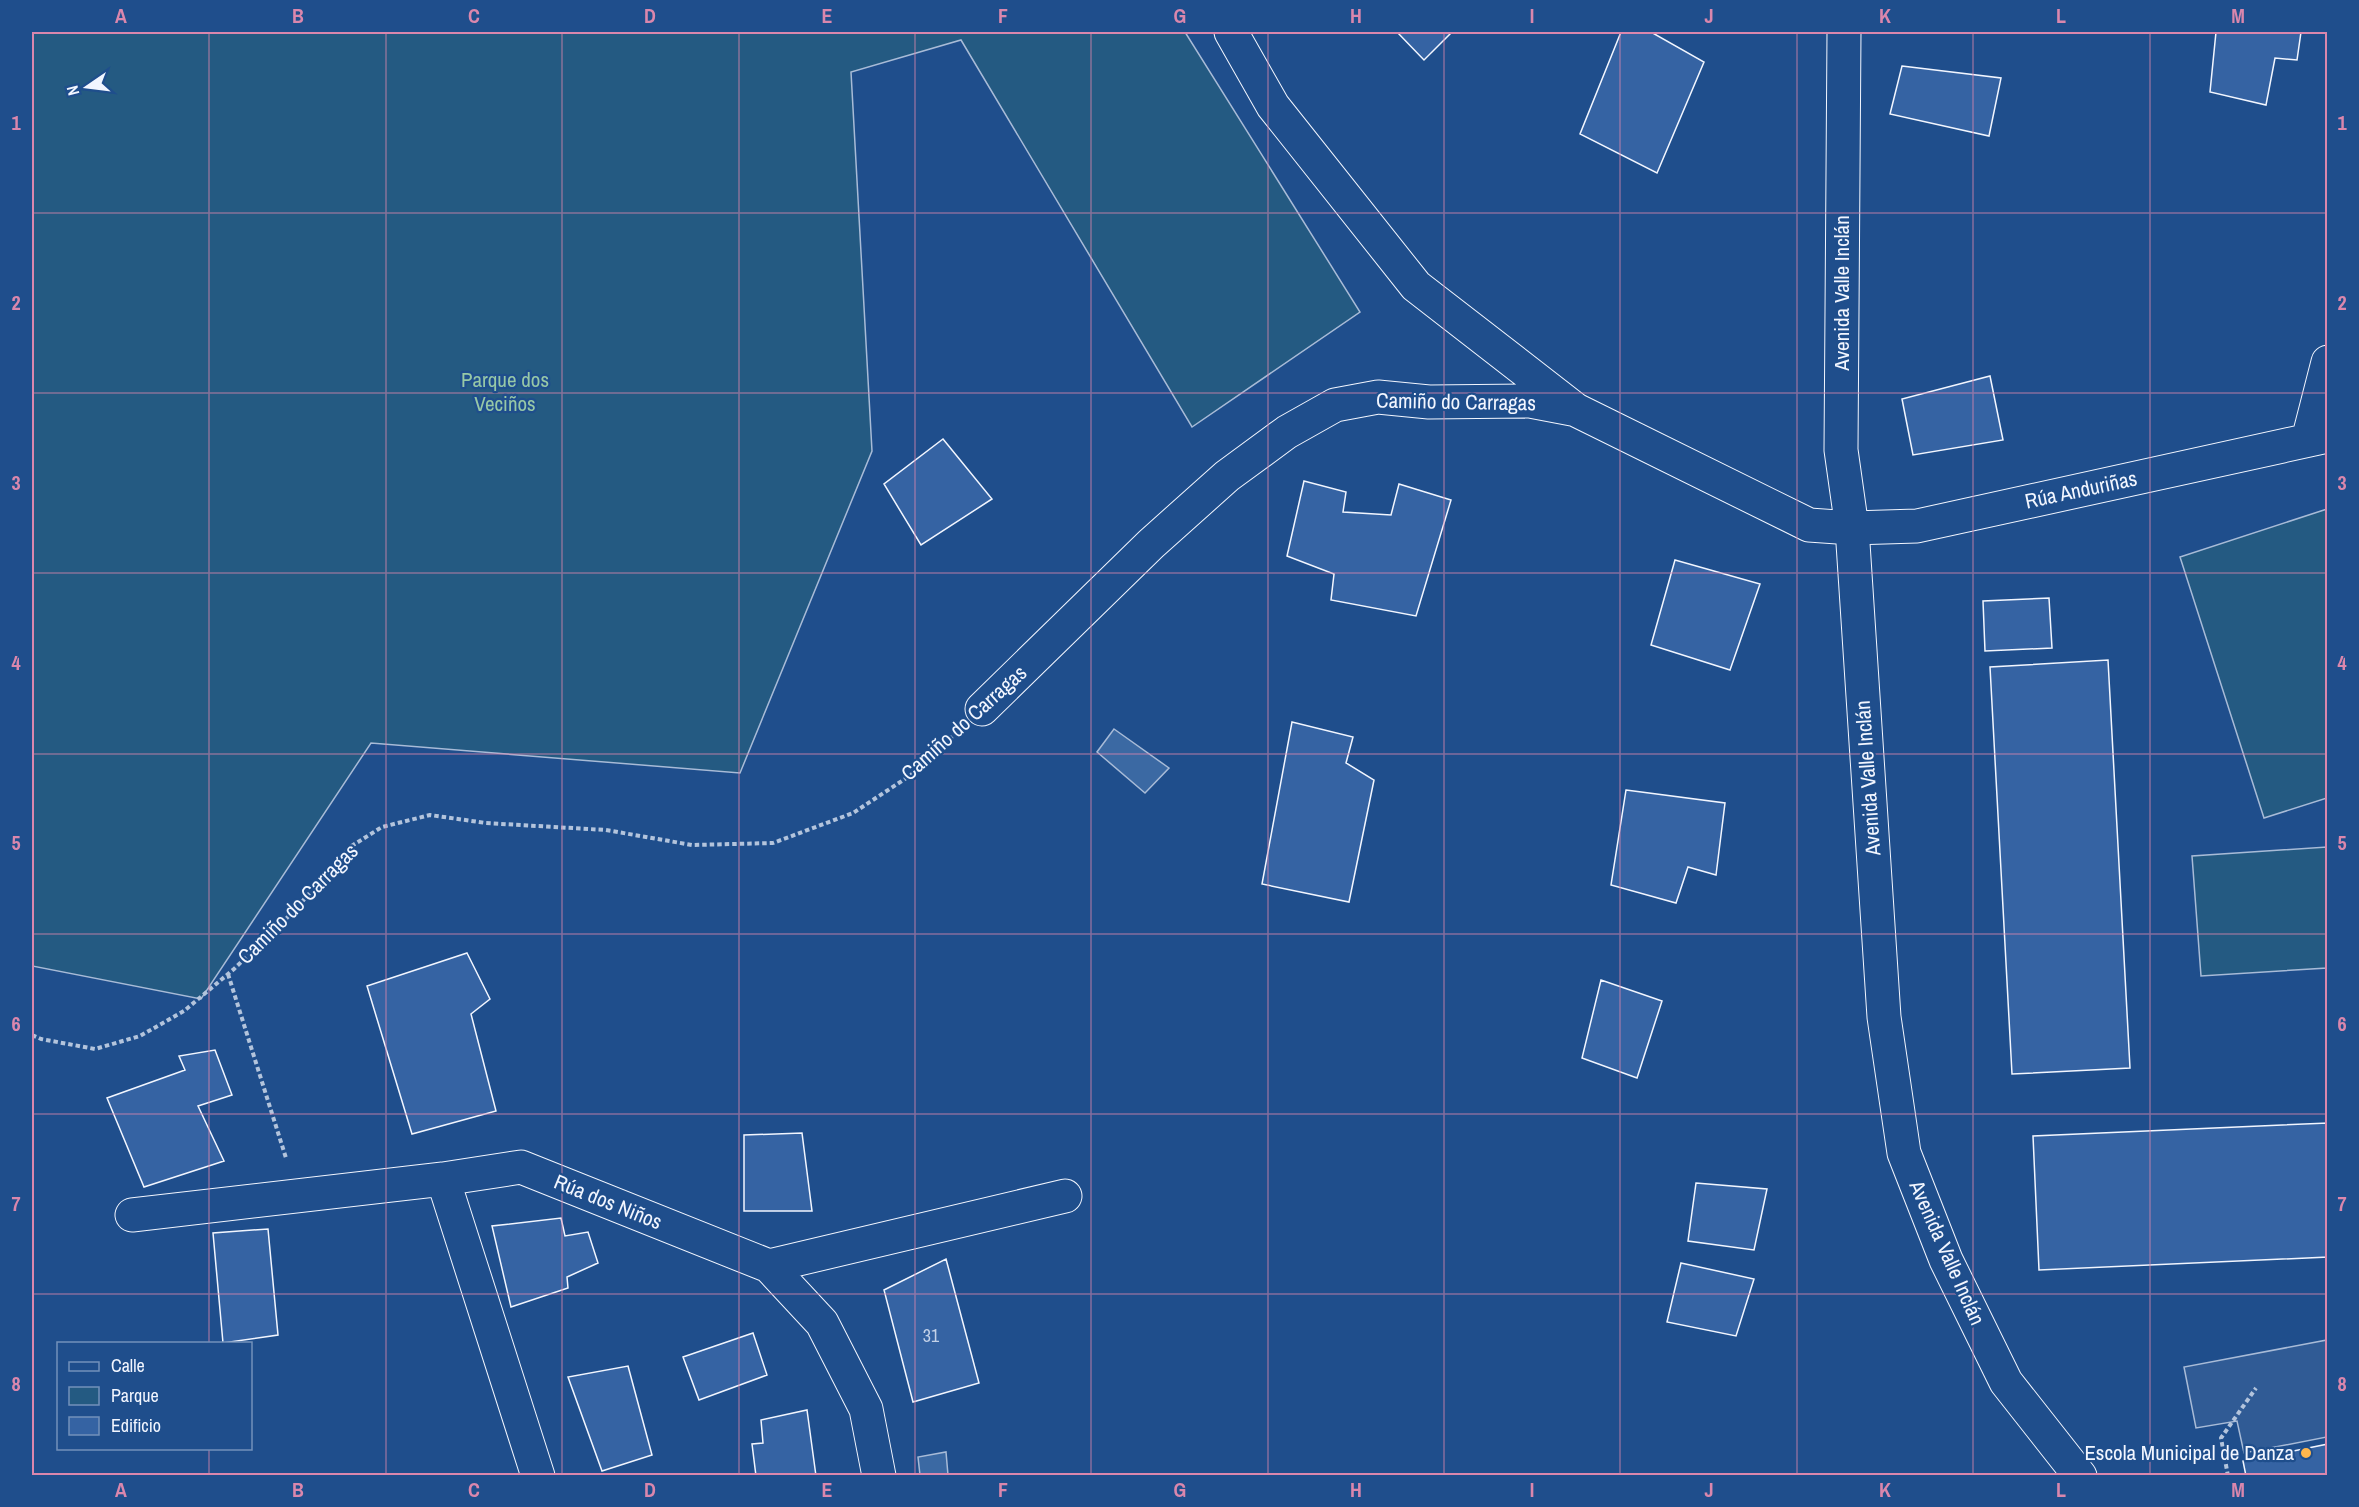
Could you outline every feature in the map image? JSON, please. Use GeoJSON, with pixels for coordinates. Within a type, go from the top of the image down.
{"type":"FeatureCollection","features":[{"type":"Feature","properties":{"kind":"street","name":"Camiño do Carragas"},"geometry":{"type":"LineString","coordinates":[[1231,32],[1273,106],[1416,286],[1576,410],[1809,525],[1852,528]]}},
{"type":"Feature","properties":{"kind":"street","name":"Avenida Valle Inclán"},"geometry":{"type":"LineString","coordinates":[[1844,32],[1840,450],[1852,528],[1884,1017],[1904,1154],[1946,1260],[2006,1382],[2080,1476]]}},
{"type":"Feature","properties":{"kind":"street","name":"Rúa Anduriñas"},"geometry":{"type":"LineString","coordinates":[[1852,528],[1917,526],[2318,438],[2328,362]]}},
{"type":"Feature","properties":{"kind":"street","name":"Camiño do Carragas"},"geometry":{"type":"LineString","coordinates":[[982,709],[1151,544],[1227,476],[1287,432],[1335,405],[1378,397],[1429,402],[1530,401],[1576,410]]}},
{"type":"Feature","properties":{"kind":"street","name":"Rúa dos Niños"},"geometry":{"type":"LineString","coordinates":[[132,1215],[443,1179],[521,1167],[769,1266],[822,1323],[867,1409],[879,1476]]}},
{"type":"Feature","properties":{"kind":"street"},"geometry":{"type":"LineString","coordinates":[[443,1179],[538,1476]]}},
{"type":"Feature","properties":{"kind":"street"},"geometry":{"type":"LineString","coordinates":[[769,1266],[1065,1196]]}},
{"type":"Feature","properties":{"kind":"path","name":"Camiño do Carragas"},"geometry":{"type":"LineString","coordinates":[[32,1035],[41,1039],[95,1049],[140,1036],[184,1011],[228,974],[292,912],[350,847],[382,827],[430,815],[486,823],[606,830],[692,845],[773,843],[853,813],[911,775],[982,709]]}},
{"type":"Feature","properties":{"kind":"path"},"geometry":{"type":"LineString","coordinates":[[228,974],[298,1196]]}},
{"type":"Feature","properties":{"kind":"path"},"geometry":{"type":"LineString","coordinates":[[2228,1476],[2221,1438],[2256,1388]]}},
{"type":"Feature","properties":{"kind":"green space","name":"Parque dos Veciños"},"geometry":{"type":"Polygon","coordinates":[[[32,32],[1185,32],[1360,312],[1192,427],[961,40],[851,72],[872,451],[740,773],[371,743],[201,999],[32,966],[32,32]]]}},
{"type":"Feature","properties":{"kind":"green space"},"geometry":{"type":"Polygon","coordinates":[[[2327,509],[2327,798],[2264,818],[2180,557],[2327,509]]]}},
{"type":"Feature","properties":{"kind":"green space"},"geometry":{"type":"Polygon","coordinates":[[[2327,847],[2327,968],[2201,976],[2192,856],[2327,847]]]}},
{"type":"Feature","properties":{"kind":"shaded area"},"geometry":{"type":"Polygon","coordinates":[[[1114,729],[1169,768],[1145,793],[1097,752],[1114,729]]]}},
{"type":"Feature","properties":{"kind":"shaded area"},"geometry":{"type":"Polygon","coordinates":[[[2327,1340],[2327,1437],[2244,1453],[2237,1421],[2196,1428],[2184,1367],[2327,1340]]]}},
{"type":"Feature","properties":{"kind":"shaded area"},"geometry":{"type":"Polygon","coordinates":[[[946,1452],[948,1475],[920,1475],[918,1457],[946,1452]]]}},
{"type":"Feature","properties":{"kind":"building"},"geometry":{"type":"Polygon","coordinates":[[[1397,32],[1452,32],[1424,60],[1397,32]]]}},
{"type":"Feature","properties":{"kind":"building"},"geometry":{"type":"Polygon","coordinates":[[[1621,32],[1651,32],[1704,62],[1657,173],[1580,134],[1621,32]]]}},
{"type":"Feature","properties":{"kind":"building"},"geometry":{"type":"Polygon","coordinates":[[[2216,32],[2301,32],[2297,60],[2275,58],[2266,105],[2210,92],[2216,32]]]}},
{"type":"Feature","properties":{"kind":"building"},"geometry":{"type":"Polygon","coordinates":[[[1902,66],[2001,78],[1989,136],[1890,114],[1902,66]]]}},
{"type":"Feature","properties":{"kind":"building"},"geometry":{"type":"Polygon","coordinates":[[[1990,376],[2003,440],[1913,455],[1902,399],[1990,376]]]}},
{"type":"Feature","properties":{"kind":"building"},"geometry":{"type":"Polygon","coordinates":[[[943,439],[992,499],[921,545],[884,484],[943,439]]]}},
{"type":"Feature","properties":{"kind":"building"},"geometry":{"type":"Polygon","coordinates":[[[1304,481],[1346,492],[1343,512],[1391,515],[1399,484],[1451,500],[1416,616],[1331,600],[1334,574],[1287,556],[1304,481]]]}},
{"type":"Feature","properties":{"kind":"building"},"geometry":{"type":"Polygon","coordinates":[[[1675,560],[1760,584],[1730,670],[1651,645],[1675,560]]]}},
{"type":"Feature","properties":{"kind":"building"},"geometry":{"type":"Polygon","coordinates":[[[2049,598],[2052,648],[1985,651],[1983,601],[2049,598]]]}},
{"type":"Feature","properties":{"kind":"building"},"geometry":{"type":"Polygon","coordinates":[[[2108,660],[2130,1068],[2012,1074],[1990,667],[2108,660]]]}},
{"type":"Feature","properties":{"kind":"building"},"geometry":{"type":"Polygon","coordinates":[[[1292,722],[1353,737],[1346,763],[1374,780],[1349,902],[1262,884],[1292,722]]]}},
{"type":"Feature","properties":{"kind":"building"},"geometry":{"type":"Polygon","coordinates":[[[1626,790],[1725,803],[1716,875],[1688,867],[1676,903],[1611,885],[1626,790]]]}},
{"type":"Feature","properties":{"kind":"building"},"geometry":{"type":"Polygon","coordinates":[[[467,953],[490,999],[471,1014],[496,1111],[412,1134],[367,986],[467,953]]]}},
{"type":"Feature","properties":{"kind":"building"},"geometry":{"type":"Polygon","coordinates":[[[1601,980],[1662,1001],[1637,1078],[1582,1058],[1601,980]]]}},
{"type":"Feature","properties":{"kind":"building"},"geometry":{"type":"Polygon","coordinates":[[[215,1050],[232,1095],[198,1106],[224,1161],[144,1187],[107,1098],[185,1070],[179,1056],[215,1050]]]}},
{"type":"Feature","properties":{"kind":"building"},"geometry":{"type":"Polygon","coordinates":[[[2328,1123],[2328,1257],[2039,1270],[2033,1136],[2328,1123]]]}},
{"type":"Feature","properties":{"kind":"building"},"geometry":{"type":"Polygon","coordinates":[[[802,1133],[812,1211],[744,1211],[744,1135],[802,1133]]]}},
{"type":"Feature","properties":{"kind":"building"},"geometry":{"type":"Polygon","coordinates":[[[1696,1183],[1767,1189],[1754,1250],[1688,1241],[1696,1183]]]}},
{"type":"Feature","properties":{"kind":"building"},"geometry":{"type":"Polygon","coordinates":[[[561,1218],[565,1236],[588,1232],[598,1263],[567,1277],[568,1288],[511,1307],[492,1226],[561,1218]]]}},
{"type":"Feature","properties":{"kind":"building"},"geometry":{"type":"Polygon","coordinates":[[[268,1229],[278,1335],[223,1342],[213,1233],[268,1229]]]}},
{"type":"Feature","properties":{"kind":"building"},"geometry":{"type":"Polygon","coordinates":[[[946,1259],[979,1383],[913,1402],[884,1290],[946,1259]]]}},
{"type":"Feature","properties":{"kind":"building"},"geometry":{"type":"Polygon","coordinates":[[[1681,1263],[1754,1279],[1736,1336],[1667,1322],[1681,1263]]]}},
{"type":"Feature","properties":{"kind":"building"},"geometry":{"type":"Polygon","coordinates":[[[753,1333],[767,1375],[699,1400],[683,1357],[753,1333]]]}},
{"type":"Feature","properties":{"kind":"building"},"geometry":{"type":"Polygon","coordinates":[[[628,1366],[652,1455],[602,1471],[568,1377],[628,1366]]]}},
{"type":"Feature","properties":{"kind":"building"},"geometry":{"type":"Polygon","coordinates":[[[807,1410],[816,1476],[756,1476],[752,1444],[763,1443],[761,1420],[807,1410]]]}},
{"type":"Feature","properties":{"kind":"building","name":"Escola Municipal de Danza"},"geometry":{"type":"Polygon","coordinates":[[[2328,1444],[2328,1476],[2246,1476],[2243,1461],[2328,1444]]]}},
{"type":"Feature","properties":{"kind":"place","name":"Escola Municipal de Danza"},"geometry":{"type":"Point","coordinates":[2306,1453]}}]}
